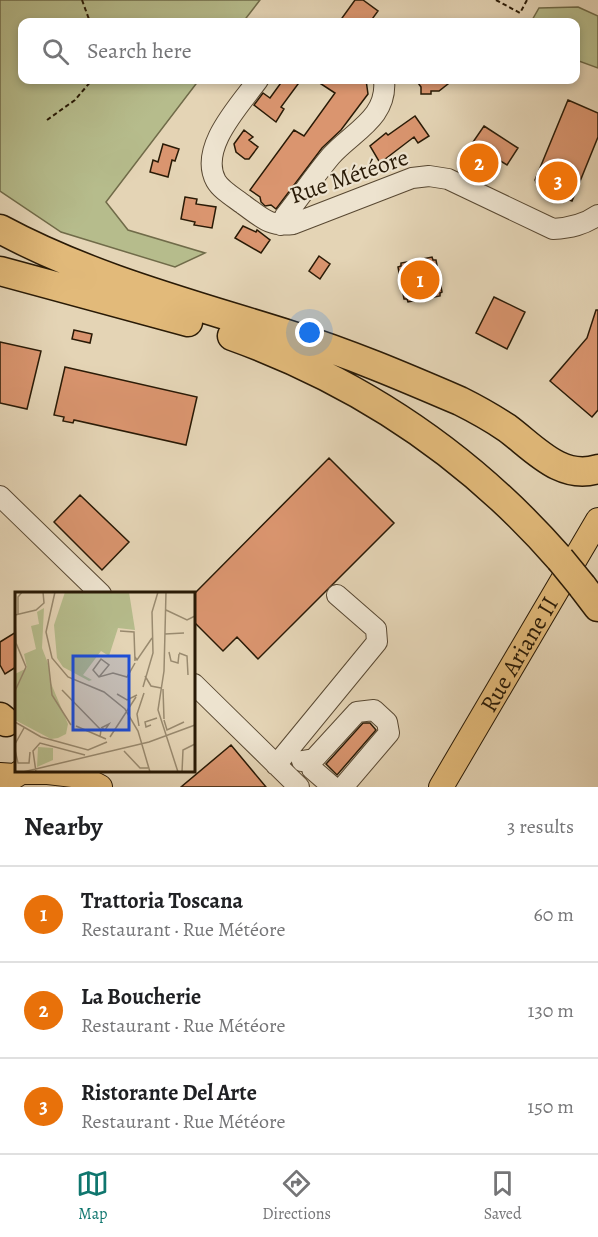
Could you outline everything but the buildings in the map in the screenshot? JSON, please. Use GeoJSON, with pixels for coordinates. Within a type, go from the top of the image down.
{"type":"FeatureCollection","features":[{"type":"Feature","properties":{"kind":"highway"},"geometry":{"type":"LineString","coordinates":[[0,229],[83,267],[247,323],[294,342],[378,384],[417,409],[494,468],[527,499],[592,585]]}},
{"type":"Feature","properties":{"kind":"highway"},"geometry":{"type":"LineString","coordinates":[[0,250],[67,281],[226,334],[332,378],[401,419],[442,448],[494,491],[536,532],[565,551]]}},
{"type":"Feature","properties":{"kind":"highway"},"geometry":{"type":"LineString","coordinates":[[0,271],[188,322]]}},
{"type":"Feature","properties":{"kind":"highway"},"geometry":{"type":"LineString","coordinates":[[247,323],[335,351],[411,380],[472,407],[499,423],[563,469],[581,472],[598,469]]}},
{"type":"Feature","properties":{"kind":"main road","name":"Rue Ariane II"},"geometry":{"type":"LineString","coordinates":[[441,787],[598,520]]}},
{"type":"Feature","properties":{"kind":"main road"},"geometry":{"type":"LineString","coordinates":[[16,773],[70,773],[100,787]]}},
{"type":"Feature","properties":{"kind":"street","name":"Rue Météore"},"geometry":{"type":"LineString","coordinates":[[255,84],[217,138],[212,154],[212,168],[216,182],[270,223],[293,224],[412,178],[429,176],[448,178],[553,229],[580,225],[598,215]]}},
{"type":"Feature","properties":{"kind":"street","name":"Rue Météore"},"geometry":{"type":"LineString","coordinates":[[281,225],[285,216],[332,155],[359,132],[379,108],[384,86]]}},
{"type":"Feature","properties":{"kind":"street"},"geometry":{"type":"LineString","coordinates":[[0,496],[98,592]]}},
{"type":"Feature","properties":{"kind":"street"},"geometry":{"type":"LineString","coordinates":[[295,772],[377,642],[376,629],[337,595]]}},
{"type":"Feature","properties":{"kind":"street"},"geometry":{"type":"LineString","coordinates":[[195,685],[295,772],[333,787]]}},
{"type":"Feature","properties":{"kind":"street"},"geometry":{"type":"LineString","coordinates":[[295,772],[314,759],[357,712],[370,710],[378,713],[387,722],[389,734],[343,787]]}},
{"type":"Feature","properties":{"kind":"path"},"geometry":{"type":"LineString","coordinates":[[82,0],[89,18]]}},
{"type":"Feature","properties":{"kind":"path"},"geometry":{"type":"LineString","coordinates":[[496,0],[520,13],[527,0]]}},
{"type":"Feature","properties":{"kind":"path"},"geometry":{"type":"LineString","coordinates":[[46,120],[75,100],[89,84]]}},
{"type":"Feature","properties":{"kind":"green space"},"geometry":{"type":"Polygon","coordinates":[[[0,0],[260,0],[246,18],[18,18],[18,84],[196,84],[106,202],[128,230],[205,253],[175,267],[61,232],[0,191],[0,0]]]}},
{"type":"Feature","properties":{"kind":"green space"},"geometry":{"type":"Polygon","coordinates":[[[578,7],[598,16],[598,68],[580,61],[580,18],[533,18],[539,8],[578,7]]]}},
{"type":"Feature","properties":{"kind":"place","name":"La Boucherie"},"geometry":{"type":"Point","coordinates":[479,163]}},
{"type":"Feature","properties":{"kind":"place","name":"Ristorante Del Arte"},"geometry":{"type":"Point","coordinates":[558,181]}},
{"type":"Feature","properties":{"kind":"place","name":"Trattoria Toscana"},"geometry":{"type":"Point","coordinates":[420,280]}}]}
